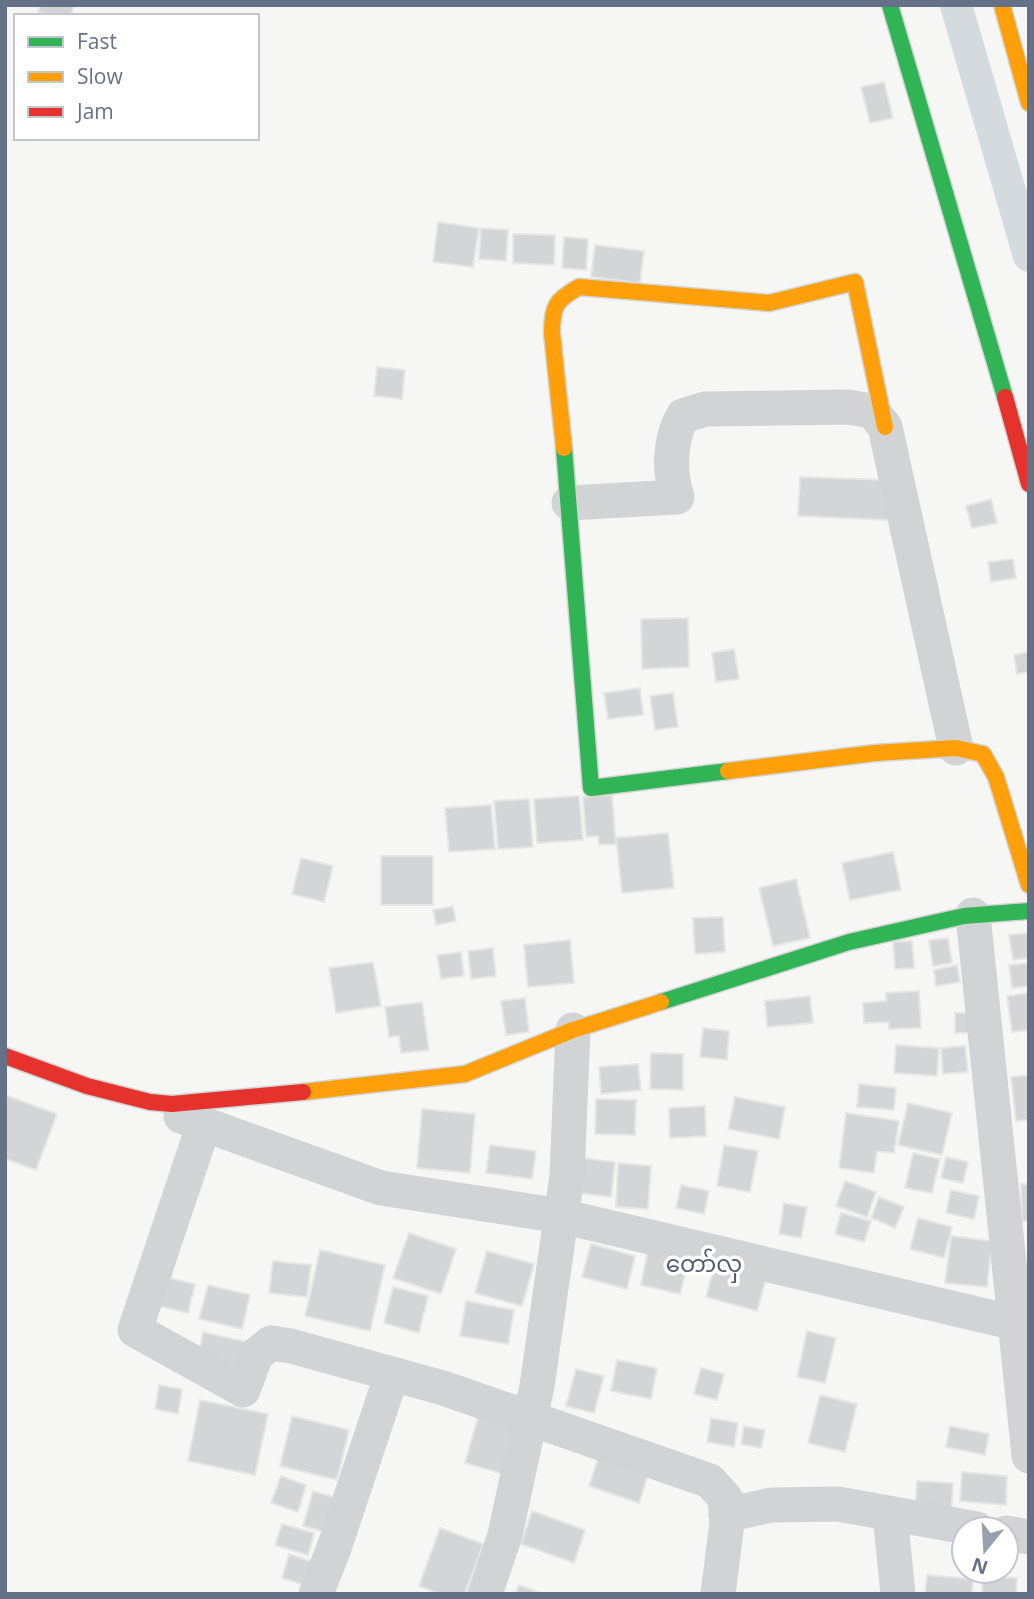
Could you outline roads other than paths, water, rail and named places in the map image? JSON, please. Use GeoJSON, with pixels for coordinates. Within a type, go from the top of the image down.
{"type":"FeatureCollection","features":[{"type":"Feature","properties":{"kind":"street"},"geometry":{"type":"LineString","coordinates":[[890,5],[1029,484]]}},
{"type":"Feature","properties":{"kind":"street"},"geometry":{"type":"LineString","coordinates":[[1002,5],[1029,103]]}},
{"type":"Feature","properties":{"kind":"street"},"geometry":{"type":"LineString","coordinates":[[956,748],[855,282],[769,303],[579,287],[560,298],[552,314],[552,333],[561,404],[591,788],[875,753],[956,748],[983,754],[996,777],[1029,885]]}},
{"type":"Feature","properties":{"kind":"street"},"geometry":{"type":"LineString","coordinates":[[569,503],[677,497],[671,478],[675,429],[683,416],[705,410],[848,407],[872,411],[885,427]]}},
{"type":"Feature","properties":{"kind":"street"},"geometry":{"type":"LineString","coordinates":[[142,1102],[172,1104],[349,1088],[465,1074],[573,1030],[849,942],[973,915],[1029,911]]}},
{"type":"Feature","properties":{"kind":"street"},"geometry":{"type":"LineString","coordinates":[[973,915],[1029,1456]]}},
{"type":"Feature","properties":{"kind":"street"},"geometry":{"type":"LineString","coordinates":[[485,1594],[505,1535],[531,1418],[567,1176],[573,1030]]}},
{"type":"Feature","properties":{"kind":"street"},"geometry":{"type":"LineString","coordinates":[[5,1056],[100,1092],[142,1102],[382,1188],[561,1216],[1015,1323]]}},
{"type":"Feature","properties":{"kind":"street"},"geometry":{"type":"LineString","coordinates":[[204,1124],[135,1331],[243,1391],[256,1355],[271,1343],[291,1346],[443,1388],[710,1482],[725,1498],[726,1515],[718,1594]]}},
{"type":"Feature","properties":{"kind":"street"},"geometry":{"type":"LineString","coordinates":[[316,1594],[392,1374]]}},
{"type":"Feature","properties":{"kind":"street"},"geometry":{"type":"LineString","coordinates":[[726,1515],[771,1505],[838,1504],[950,1524]]}},
{"type":"Feature","properties":{"kind":"street"},"geometry":{"type":"LineString","coordinates":[[890,1514],[898,1594]]}},
{"type":"Feature","properties":{"kind":"waterway"},"geometry":{"type":"LineString","coordinates":[[956,5],[1029,256]]}},
{"type":"Feature","properties":{"kind":"district","name":"တော်လှ"},"geometry":{"type":"Point","coordinates":[704,1263]}}]}
